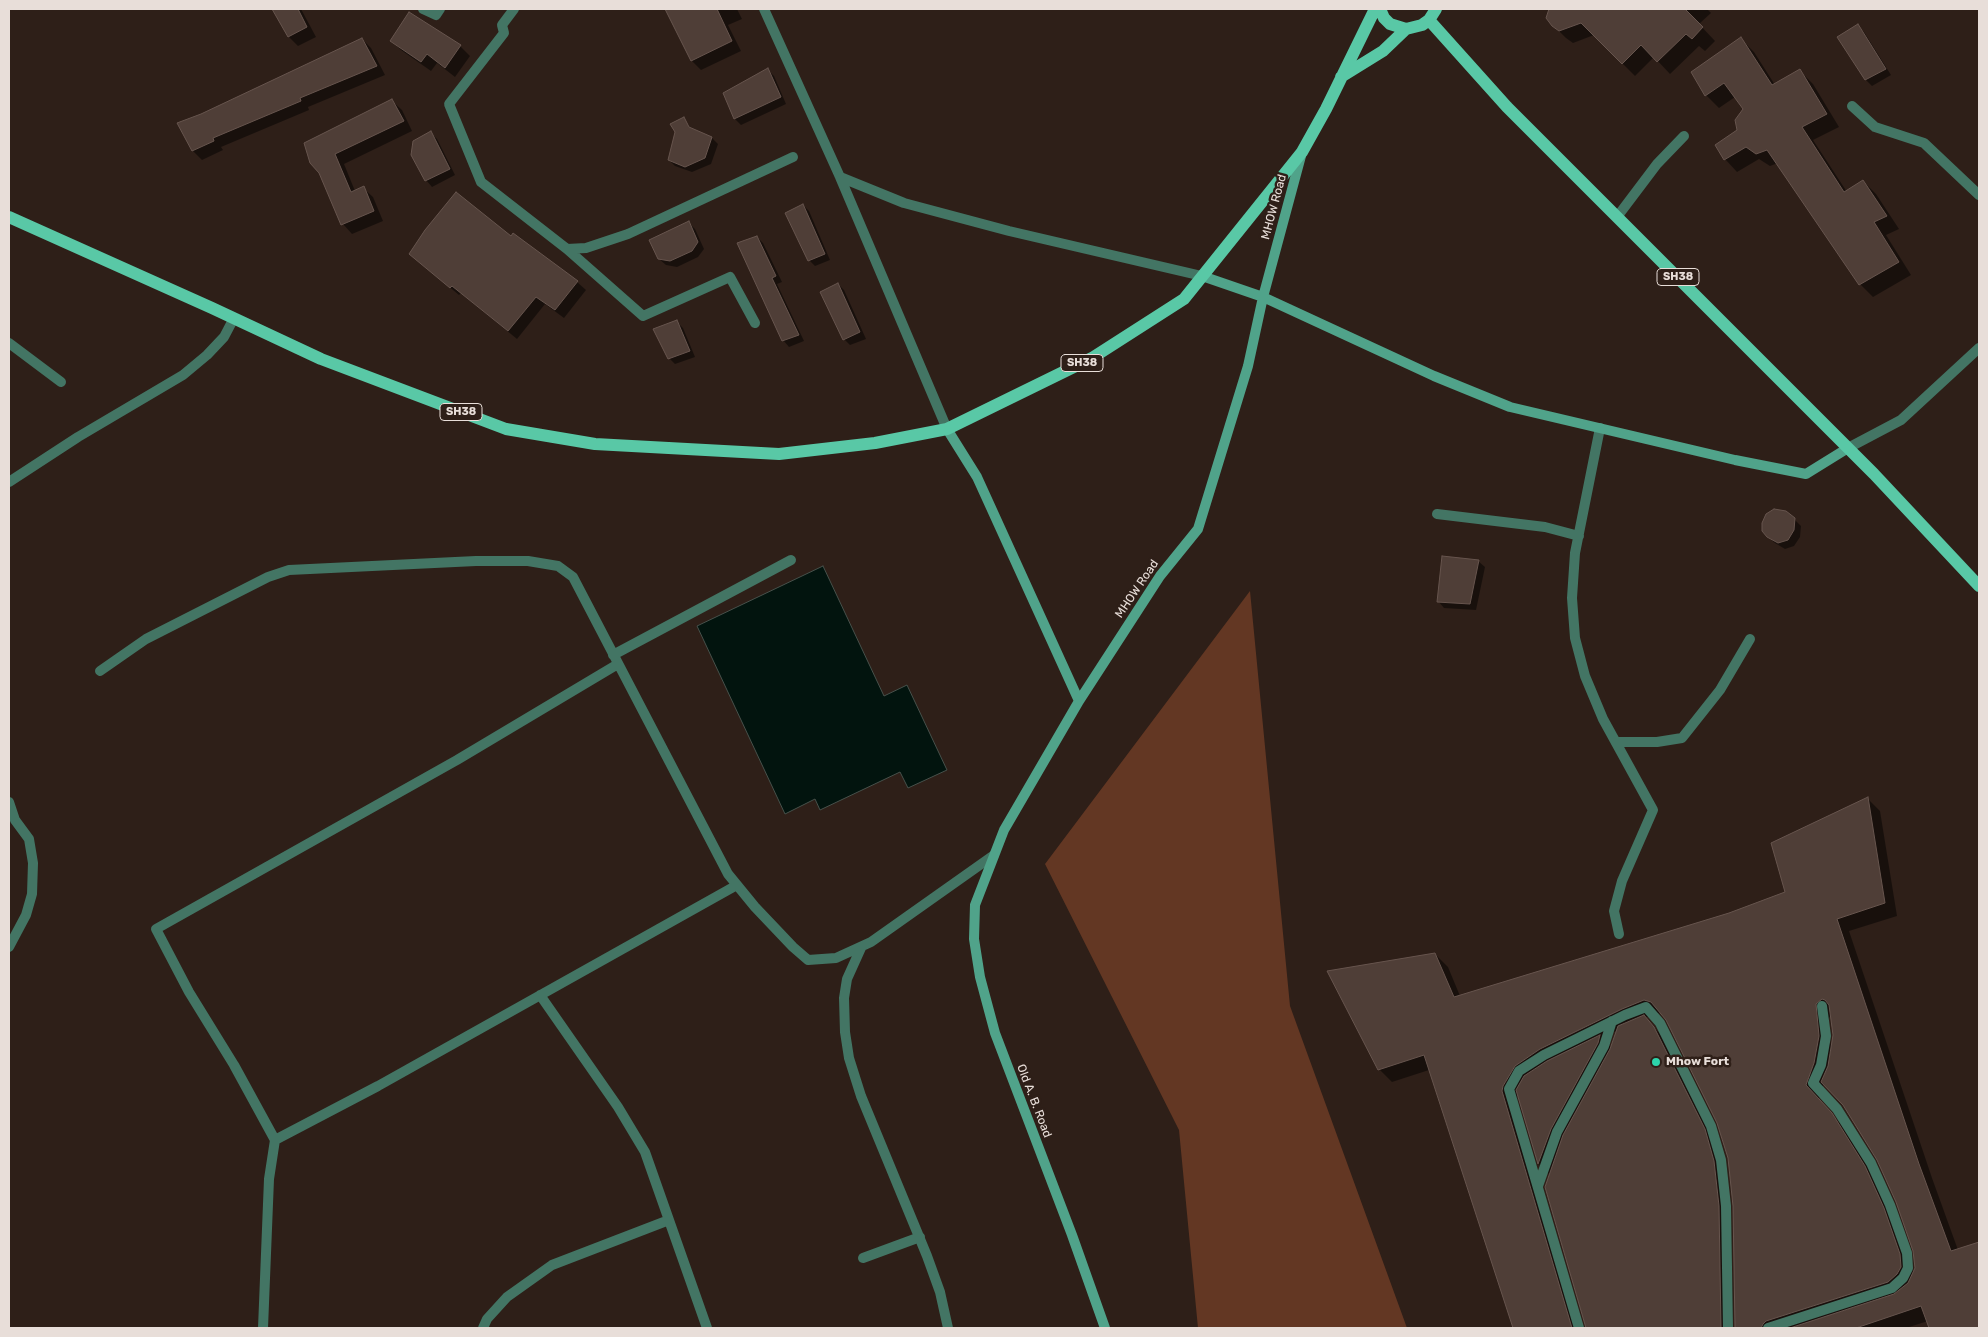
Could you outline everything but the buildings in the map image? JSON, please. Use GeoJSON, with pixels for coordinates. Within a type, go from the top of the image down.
{"type":"FeatureCollection","features":[{"type":"Feature","properties":{"kind":"main road","name":"SH38"},"geometry":{"type":"LineString","coordinates":[[9,217],[234,318],[320,359],[506,429],[595,444],[779,454],[875,443],[947,429],[1092,358],[1184,299],[1302,152],[1326,109],[1375,9]]}},
{"type":"Feature","properties":{"kind":"main road"},"geometry":{"type":"LineString","coordinates":[[1380,9],[1384,18],[1390,24],[1406,29],[1414,28],[1429,20],[1436,9]]}},
{"type":"Feature","properties":{"kind":"main road","name":"SH38"},"geometry":{"type":"LineString","coordinates":[[1429,20],[1507,107],[1848,448],[1979,586]]}},
{"type":"Feature","properties":{"kind":"main road"},"geometry":{"type":"LineString","coordinates":[[1341,77],[1383,51],[1406,29]]}},
{"type":"Feature","properties":{"kind":"main road","name":"MHOW Road"},"geometry":{"type":"LineString","coordinates":[[986,877],[1004,830],[1078,701],[1160,576],[1198,530],[1248,366],[1263,297],[1302,152]]}},
{"type":"Feature","properties":{"kind":"main road"},"geometry":{"type":"LineString","coordinates":[[1202,276],[1263,297],[1434,376],[1510,407],[1726,458],[1806,474],[1848,448]]}},
{"type":"Feature","properties":{"kind":"main road"},"geometry":{"type":"LineString","coordinates":[[947,429],[977,477],[1078,701]]}},
{"type":"Feature","properties":{"kind":"main road","name":"Old A. B. Road"},"geometry":{"type":"LineString","coordinates":[[986,877],[976,905],[974,939],[980,977],[992,1024],[1105,1328]]}},
{"type":"Feature","properties":{"kind":"street"},"geometry":{"type":"LineString","coordinates":[[423,9],[436,15],[440,9]]}},
{"type":"Feature","properties":{"kind":"street"},"geometry":{"type":"LineString","coordinates":[[514,9],[502,25],[504,33],[449,104],[481,182],[567,249],[643,316],[730,277],[755,323]]}},
{"type":"Feature","properties":{"kind":"street"},"geometry":{"type":"LineString","coordinates":[[764,9],[840,177],[947,429]]}},
{"type":"Feature","properties":{"kind":"street"},"geometry":{"type":"LineString","coordinates":[[1852,106],[1874,127],[1924,143],[1979,195]]}},
{"type":"Feature","properties":{"kind":"street"},"geometry":{"type":"LineString","coordinates":[[1617,217],[1657,164],[1684,136]]}},
{"type":"Feature","properties":{"kind":"street"},"geometry":{"type":"LineString","coordinates":[[567,249],[586,248],[628,234],[793,157]]}},
{"type":"Feature","properties":{"kind":"street"},"geometry":{"type":"LineString","coordinates":[[840,177],[913,206],[1009,231],[1202,276]]}},
{"type":"Feature","properties":{"kind":"street"},"geometry":{"type":"LineString","coordinates":[[9,482],[78,437],[183,375],[207,355],[224,337],[234,318]]}},
{"type":"Feature","properties":{"kind":"street"},"geometry":{"type":"LineString","coordinates":[[9,343],[61,382]]}},
{"type":"Feature","properties":{"kind":"street"},"geometry":{"type":"LineString","coordinates":[[1848,448],[1901,420],[1979,348]]}},
{"type":"Feature","properties":{"kind":"street"},"geometry":{"type":"LineString","coordinates":[[1600,428],[1575,553],[1572,598],[1575,638],[1585,676],[1603,718],[1653,810],[1622,882],[1614,911],[1619,934]]}},
{"type":"Feature","properties":{"kind":"street"},"geometry":{"type":"LineString","coordinates":[[1437,514],[1545,527],[1579,536]]}},
{"type":"Feature","properties":{"kind":"street"},"geometry":{"type":"LineString","coordinates":[[263,1328],[269,1179],[275,1140],[234,1066],[188,992],[156,929],[456,760],[616,660],[790,560]]}},
{"type":"Feature","properties":{"kind":"street"},"geometry":{"type":"LineString","coordinates":[[100,671],[146,639],[268,577],[289,570],[476,561],[528,561],[558,566],[573,577],[728,874],[755,907],[808,960],[836,958],[861,948],[994,855]]}},
{"type":"Feature","properties":{"kind":"street"},"geometry":{"type":"LineString","coordinates":[[1616,742],[1657,742],[1682,738],[1720,690],[1750,639]]}},
{"type":"Feature","properties":{"kind":"street"},"geometry":{"type":"LineString","coordinates":[[9,802],[15,820],[29,840],[33,863],[32,894],[28,908],[9,947]]}},
{"type":"Feature","properties":{"kind":"street"},"geometry":{"type":"LineString","coordinates":[[275,1140],[378,1086],[737,885]]}},
{"type":"Feature","properties":{"kind":"street"},"geometry":{"type":"LineString","coordinates":[[861,948],[847,979],[844,998],[844,1032],[849,1058],[861,1096],[920,1237],[940,1292],[948,1328]]}},
{"type":"Feature","properties":{"kind":"street"},"geometry":{"type":"LineString","coordinates":[[540,995],[618,1107],[645,1152],[707,1328]]}},
{"type":"Feature","properties":{"kind":"street"},"geometry":{"type":"LineString","coordinates":[[1768,1328],[1892,1288],[1903,1278],[1908,1268],[1907,1253],[1890,1205],[1871,1163],[1837,1108],[1813,1082],[1821,1064],[1826,1036],[1822,1006]]}},
{"type":"Feature","properties":{"kind":"street"},"geometry":{"type":"LineString","coordinates":[[1579,1328],[1509,1089],[1519,1071],[1544,1055],[1612,1021],[1646,1007],[1660,1023],[1711,1126],[1720,1160],[1726,1206],[1728,1328]]}},
{"type":"Feature","properties":{"kind":"street"},"geometry":{"type":"LineString","coordinates":[[1538,1186],[1557,1132],[1604,1046],[1612,1021]]}},
{"type":"Feature","properties":{"kind":"street"},"geometry":{"type":"LineString","coordinates":[[483,1328],[487,1319],[507,1297],[552,1265],[669,1220]]}},
{"type":"Feature","properties":{"kind":"street"},"geometry":{"type":"LineString","coordinates":[[862,1258],[920,1237]]}},
{"type":"Feature","properties":{"kind":"shaded area"},"geometry":{"type":"Polygon","coordinates":[[[823,566],[884,696],[907,685],[947,770],[908,788],[900,772],[820,810],[815,799],[785,814],[697,626],[823,566]]]}},
{"type":"Feature","properties":{"kind":"shaded area"},"geometry":{"type":"Polygon","coordinates":[[[1250,591],[1290,1006],[1407,1328],[1198,1328],[1179,1130],[1045,864],[1250,591]]]}},
{"type":"Feature","properties":{"kind":"place","name":"Mhow Fort"},"geometry":{"type":"Point","coordinates":[1656,1062]}}]}
